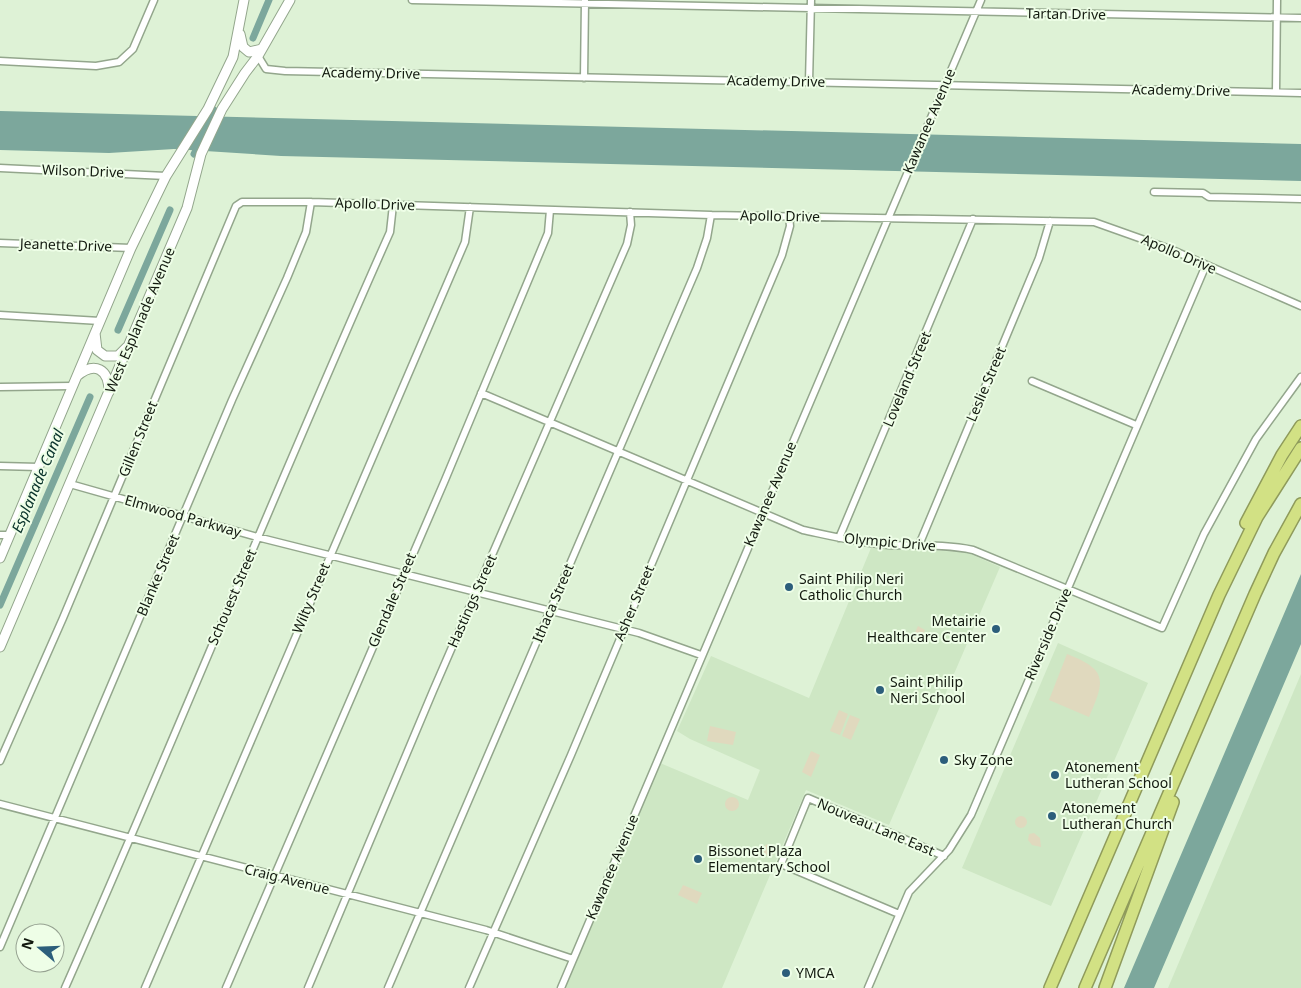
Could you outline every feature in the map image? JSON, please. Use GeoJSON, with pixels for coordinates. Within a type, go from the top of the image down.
{"type":"FeatureCollection","features":[{"type":"Feature","properties":{"kind":"highway"},"geometry":{"type":"LineString","coordinates":[[1050,988],[1219,595],[1251,513],[1282,455],[1301,426]]}},
{"type":"Feature","properties":{"kind":"highway"},"geometry":{"type":"LineString","coordinates":[[1219,595],[1258,517],[1301,448]]}},
{"type":"Feature","properties":{"kind":"highway"},"geometry":{"type":"LineString","coordinates":[[1085,988],[1270,562],[1301,504]]}},
{"type":"Feature","properties":{"kind":"highway"},"geometry":{"type":"LineString","coordinates":[[1105,988],[1212,693]]}},
{"type":"Feature","properties":{"kind":"main road"},"geometry":{"type":"LineString","coordinates":[[0,558],[5,535],[39,467],[131,248],[166,176],[208,109],[233,57],[244,0]]}},
{"type":"Feature","properties":{"kind":"main road","name":"West Esplanade Avenue"},"geometry":{"type":"LineString","coordinates":[[0,647],[187,208],[201,154],[222,109],[244,73],[260,53],[290,0]]}},
{"type":"Feature","properties":{"kind":"main road"},"geometry":{"type":"LineString","coordinates":[[239,24],[243,47],[249,52],[260,53]]}},
{"type":"Feature","properties":{"kind":"main road"},"geometry":{"type":"LineString","coordinates":[[95,333],[97,350],[105,356],[118,356],[131,343]]}},
{"type":"Feature","properties":{"kind":"main road"},"geometry":{"type":"LineString","coordinates":[[76,376],[90,368],[99,369],[104,372],[109,383],[108,395]]}},
{"type":"Feature","properties":{"kind":"street"},"geometry":{"type":"LineString","coordinates":[[0,62],[96,66],[119,62],[133,49],[154,0]]}},
{"type":"Feature","properties":{"kind":"street","name":"Tartan Drive"},"geometry":{"type":"LineString","coordinates":[[412,0],[585,2],[1301,18]]}},
{"type":"Feature","properties":{"kind":"street"},"geometry":{"type":"LineString","coordinates":[[809,82],[811,0]]}},
{"type":"Feature","properties":{"kind":"street","name":"Kawanee Avenue"},"geometry":{"type":"LineString","coordinates":[[561,988],[761,513],[981,0]]}},
{"type":"Feature","properties":{"kind":"street"},"geometry":{"type":"LineString","coordinates":[[1276,92],[1277,0]]}},
{"type":"Feature","properties":{"kind":"street"},"geometry":{"type":"LineString","coordinates":[[584,78],[585,2]]}},
{"type":"Feature","properties":{"kind":"street","name":"Academy Drive"},"geometry":{"type":"LineString","coordinates":[[260,53],[266,68],[285,71],[1301,93]]}},
{"type":"Feature","properties":{"kind":"street","name":"Wilson Drive"},"geometry":{"type":"LineString","coordinates":[[0,168],[166,176]]}},
{"type":"Feature","properties":{"kind":"street"},"geometry":{"type":"LineString","coordinates":[[1154,192],[1204,193],[1209,197],[1301,199]]}},
{"type":"Feature","properties":{"kind":"street","name":"Apollo Drive"},"geometry":{"type":"LineString","coordinates":[[242,202],[312,202],[711,215],[1102,223],[1301,306]]}},
{"type":"Feature","properties":{"kind":"street","name":"Gillen Street"},"geometry":{"type":"LineString","coordinates":[[0,761],[114,497],[232,215],[236,206],[242,202]]}},
{"type":"Feature","properties":{"kind":"street","name":"Blanke Street"},"geometry":{"type":"LineString","coordinates":[[0,947],[182,516],[287,278],[306,232],[312,202]]}},
{"type":"Feature","properties":{"kind":"street","name":"Schouest Street"},"geometry":{"type":"LineString","coordinates":[[65,988],[131,840],[257,537],[390,232],[393,204]]}},
{"type":"Feature","properties":{"kind":"street","name":"Wilty Street"},"geometry":{"type":"LineString","coordinates":[[145,988],[199,857],[465,242],[470,207]]}},
{"type":"Feature","properties":{"kind":"street","name":"Glendale Street"},"geometry":{"type":"LineString","coordinates":[[226,988],[403,573],[445,480],[548,233],[550,210]]}},
{"type":"Feature","properties":{"kind":"street","name":"Hastings Street"},"geometry":{"type":"LineString","coordinates":[[308,988],[627,244],[631,225],[630,212]]}},
{"type":"Feature","properties":{"kind":"street","name":"Ithaca Street"},"geometry":{"type":"LineString","coordinates":[[388,988],[697,268],[707,238],[711,215]]}},
{"type":"Feature","properties":{"kind":"street","name":"Asher Street"},"geometry":{"type":"LineString","coordinates":[[469,988],[782,255],[790,226],[789,216]]}},
{"type":"Feature","properties":{"kind":"street","name":"Loveland Street"},"geometry":{"type":"LineString","coordinates":[[839,538],[973,219]]}},
{"type":"Feature","properties":{"kind":"street","name":"Leslie Street"},"geometry":{"type":"LineString","coordinates":[[918,545],[1039,258],[1050,221]]}},
{"type":"Feature","properties":{"kind":"street","name":"Jeanette Drive"},"geometry":{"type":"LineString","coordinates":[[0,243],[131,248]]}},
{"type":"Feature","properties":{"kind":"street","name":"Riverside Drive"},"geometry":{"type":"LineString","coordinates":[[868,988],[909,892],[944,856],[960,836],[971,815],[1206,265]]}},
{"type":"Feature","properties":{"kind":"street"},"geometry":{"type":"LineString","coordinates":[[0,315],[100,321]]}},
{"type":"Feature","properties":{"kind":"street","name":"Olympic Drive"},"geometry":{"type":"LineString","coordinates":[[481,393],[803,530],[886,545],[960,547],[973,550],[1162,628],[1204,534],[1251,448],[1301,377]]}},
{"type":"Feature","properties":{"kind":"street"},"geometry":{"type":"LineString","coordinates":[[1032,381],[1136,426]]}},
{"type":"Feature","properties":{"kind":"street"},"geometry":{"type":"LineString","coordinates":[[0,387],[72,386]]}},
{"type":"Feature","properties":{"kind":"street"},"geometry":{"type":"LineString","coordinates":[[0,466],[39,467]]}},
{"type":"Feature","properties":{"kind":"street","name":"Elmwood Parkway"},"geometry":{"type":"LineString","coordinates":[[70,484],[257,537],[622,629],[701,655]]}},
{"type":"Feature","properties":{"kind":"street","name":"Nouveau Lane East"},"geometry":{"type":"LineString","coordinates":[[899,914],[781,864],[808,798],[944,856]]}},
{"type":"Feature","properties":{"kind":"street","name":"Craig Avenue"},"geometry":{"type":"LineString","coordinates":[[0,804],[131,840],[493,932],[573,959]]}},
{"type":"Feature","properties":{"kind":"shaded area"},"geometry":{"type":"Polygon","coordinates":[[[871,548],[966,552],[1000,567],[889,825],[806,790],[722,988],[564,988],[660,763],[748,800],[760,770],[690,739],[677,731],[711,656],[809,698],[871,548]]]}},
{"type":"Feature","properties":{"kind":"shaded area"},"geometry":{"type":"Polygon","coordinates":[[[918,626],[925,630],[920,642],[912,639],[918,626]]]}},
{"type":"Feature","properties":{"kind":"shaded area","name":"Atonement Lutheran School"},"geometry":{"type":"Polygon","coordinates":[[[1058,643],[1148,683],[1051,906],[962,868],[1058,643]]]}},
{"type":"Feature","properties":{"kind":"shaded area"},"geometry":{"type":"Polygon","coordinates":[[[1067,654],[1090,665],[1096,671],[1099,678],[1098,694],[1089,717],[1049,700],[1067,654]]]}},
{"type":"Feature","properties":{"kind":"shaded area"},"geometry":{"type":"Polygon","coordinates":[[[1301,674],[1301,988],[1168,988],[1301,674]]]}},
{"type":"Feature","properties":{"kind":"shaded area"},"geometry":{"type":"Polygon","coordinates":[[[839,710],[848,714],[840,735],[830,731],[839,710]]]}},
{"type":"Feature","properties":{"kind":"shaded area"},"geometry":{"type":"Polygon","coordinates":[[[850,715],[860,719],[851,740],[842,736],[850,715]]]}},
{"type":"Feature","properties":{"kind":"shaded area"},"geometry":{"type":"Polygon","coordinates":[[[710,726],[736,732],[733,745],[707,741],[710,726]]]}},
{"type":"Feature","properties":{"kind":"shaded area"},"geometry":{"type":"Polygon","coordinates":[[[811,751],[820,755],[811,777],[802,772],[811,751]]]}},
{"type":"Feature","properties":{"kind":"shaded area"},"geometry":{"type":"Polygon","coordinates":[[[732,797],[737,799],[739,804],[737,809],[732,811],[727,809],[725,804],[727,799],[732,797]]]}},
{"type":"Feature","properties":{"kind":"shaded area"},"geometry":{"type":"Polygon","coordinates":[[[1023,816],[1026,817],[1026,827],[1019,828],[1016,827],[1015,820],[1016,817],[1023,816]]]}},
{"type":"Feature","properties":{"kind":"shaded area"},"geometry":{"type":"Polygon","coordinates":[[[1034,833],[1040,838],[1041,847],[1032,845],[1028,840],[1029,834],[1034,833]]]}},
{"type":"Feature","properties":{"kind":"shaded area"},"geometry":{"type":"Polygon","coordinates":[[[767,844],[771,844],[775,850],[771,856],[767,856],[763,852],[763,848],[767,844]]]}},
{"type":"Feature","properties":{"kind":"shaded area"},"geometry":{"type":"Polygon","coordinates":[[[683,885],[702,893],[697,904],[678,895],[683,885]]]}},
{"type":"Feature","properties":{"kind":"water"},"geometry":{"type":"Polygon","coordinates":[[[0,111],[1301,144],[1301,181],[281,156],[174,149],[109,153],[0,150],[0,111]]]}},
{"type":"Feature","properties":{"kind":"water"},"geometry":{"type":"Polygon","coordinates":[[[1301,574],[1301,644],[1154,988],[1124,988],[1301,574]]]}},
{"type":"Feature","properties":{"kind":"waterway","name":"Esplanade Canal"},"geometry":{"type":"LineString","coordinates":[[253,38],[269,0]]}},
{"type":"Feature","properties":{"kind":"waterway","name":"Esplanade Canal"},"geometry":{"type":"LineString","coordinates":[[208,123],[214,110]]}},
{"type":"Feature","properties":{"kind":"waterway","name":"Esplanade Canal"},"geometry":{"type":"LineString","coordinates":[[194,154],[200,142]]}},
{"type":"Feature","properties":{"kind":"waterway","name":"Esplanade Canal"},"geometry":{"type":"LineString","coordinates":[[118,330],[170,210]]}},
{"type":"Feature","properties":{"kind":"waterway","name":"Esplanade Canal"},"geometry":{"type":"LineString","coordinates":[[0,605],[90,397]]}},
{"type":"Feature","properties":{"kind":"place","name":"Saint Philip Neri Catholic Church"},"geometry":{"type":"Point","coordinates":[789,587]}},
{"type":"Feature","properties":{"kind":"place","name":"Metairie Healthcare Center"},"geometry":{"type":"Point","coordinates":[996,629]}},
{"type":"Feature","properties":{"kind":"place","name":"Saint Philip Neri School"},"geometry":{"type":"Point","coordinates":[880,690]}},
{"type":"Feature","properties":{"kind":"place","name":"Sky Zone"},"geometry":{"type":"Point","coordinates":[944,760]}},
{"type":"Feature","properties":{"kind":"place","name":"Atonement Lutheran School"},"geometry":{"type":"Point","coordinates":[1055,775]}},
{"type":"Feature","properties":{"kind":"place","name":"Atonement Lutheran Church"},"geometry":{"type":"Point","coordinates":[1052,816]}},
{"type":"Feature","properties":{"kind":"place","name":"Bissonet Plaza Elementary School"},"geometry":{"type":"Point","coordinates":[698,859]}},
{"type":"Feature","properties":{"kind":"place","name":"YMCA"},"geometry":{"type":"Point","coordinates":[786,973]}}]}
